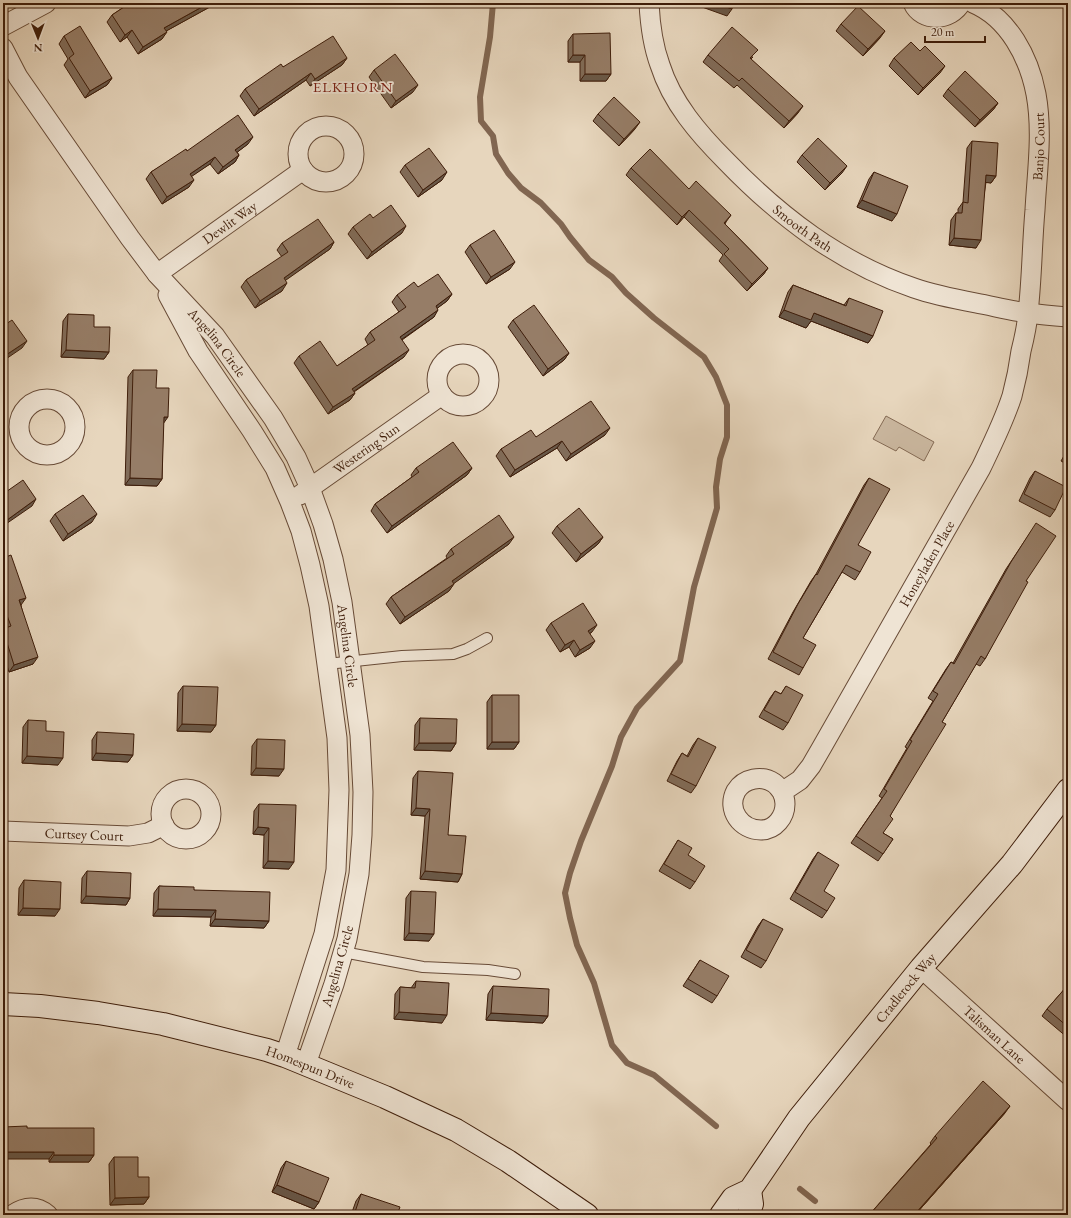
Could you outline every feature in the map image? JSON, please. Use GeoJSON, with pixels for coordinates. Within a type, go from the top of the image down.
{"type":"FeatureCollection","features":[{"type":"Feature","properties":{"kind":"street"},"geometry":{"type":"LineString","coordinates":[[3,26],[46,3]]}},
{"type":"Feature","properties":{"kind":"street","name":"Smooth Path"},"geometry":{"type":"LineString","coordinates":[[649,3],[654,42],[660,66],[685,115],[701,136],[768,202],[796,226],[828,247],[886,277],[914,288],[945,297],[1028,313],[1068,317]]}},
{"type":"Feature","properties":{"kind":"street"},"geometry":{"type":"LineString","coordinates":[[913,3],[921,12],[930,17],[937,18],[946,16],[955,11],[961,3]]}},
{"type":"Feature","properties":{"kind":"street","name":"Banjo Court"},"geometry":{"type":"LineString","coordinates":[[973,3],[982,6],[997,18],[1012,34],[1021,50],[1030,72],[1036,95],[1039,146],[1028,313]]}},
{"type":"Feature","properties":{"kind":"street","name":"Angelina Circle"},"geometry":{"type":"LineString","coordinates":[[3,48],[18,77],[130,238],[157,274],[215,336],[272,418],[296,456],[324,524],[342,602],[351,661],[360,735],[363,792],[362,835],[324,934],[285,1056]]}},
{"type":"Feature","properties":{"kind":"street","name":"Dewlit Way"},"geometry":{"type":"LineString","coordinates":[[157,274],[303,170]]}},
{"type":"Feature","properties":{"kind":"street","name":"Angelina Circle"},"geometry":{"type":"LineString","coordinates":[[157,274],[198,351],[275,468],[301,531],[319,606],[336,738],[347,872],[343,952],[334,984],[306,1064]]}},
{"type":"Feature","properties":{"kind":"street","name":"Honeyladen Place"},"geometry":{"type":"LineString","coordinates":[[782,792],[800,780],[811,766],[981,468],[1012,395],[1028,313]]}},
{"type":"Feature","properties":{"kind":"street","name":"Westering Sun"},"geometry":{"type":"LineString","coordinates":[[290,502],[442,395]]}},
{"type":"Feature","properties":{"kind":"street","name":"Cradlerock Way"},"geometry":{"type":"LineString","coordinates":[[721,1215],[733,1198],[750,1190],[799,1118],[921,968],[1012,864],[1068,790]]}},
{"type":"Feature","properties":{"kind":"street","name":"Curtsey Court"},"geometry":{"type":"LineString","coordinates":[[3,831],[129,836],[148,832],[164,825]]}},
{"type":"Feature","properties":{"kind":"street","name":"Talisman Lane"},"geometry":{"type":"LineString","coordinates":[[921,968],[1068,1101]]}},
{"type":"Feature","properties":{"kind":"street","name":"Homespun Drive"},"geometry":{"type":"LineString","coordinates":[[3,1004],[84,1011],[163,1024],[267,1050],[285,1056],[385,1097],[456,1130],[508,1161],[587,1215]]}},
{"type":"Feature","properties":{"kind":"street"},"geometry":{"type":"LineString","coordinates":[[748,1215],[752,1204],[750,1190]]}},
{"type":"Feature","properties":{"kind":"street"},"geometry":{"type":"LineString","coordinates":[[12,1215],[22,1209],[33,1208],[43,1211],[48,1215]]}},
{"type":"Feature","properties":{"kind":"lane"},"geometry":{"type":"LineString","coordinates":[[327,664],[453,654],[467,649],[487,638]]}},
{"type":"Feature","properties":{"kind":"lane"},"geometry":{"type":"LineString","coordinates":[[343,952],[423,967],[488,970],[515,974]]}},
{"type":"Feature","properties":{"kind":"shaded area"},"geometry":{"type":"Polygon","coordinates":[[[886,416],[934,442],[924,461],[899,447],[896,451],[873,439],[886,416]]]}},
{"type":"Feature","properties":{"kind":"building"},"geometry":{"type":"Polygon","coordinates":[[[130,3],[209,3],[164,28],[167,32],[143,47],[132,30],[125,35],[112,15],[130,3]]]}},
{"type":"Feature","properties":{"kind":"building"},"geometry":{"type":"Polygon","coordinates":[[[716,3],[734,3],[732,9],[716,3]]]}},
{"type":"Feature","properties":{"kind":"building"},"geometry":{"type":"Polygon","coordinates":[[[858,6],[885,31],[868,49],[841,24],[858,6]]]}},
{"type":"Feature","properties":{"kind":"building"},"geometry":{"type":"Polygon","coordinates":[[[80,26],[112,78],[90,91],[69,58],[74,54],[64,36],[80,26]]]}},
{"type":"Feature","properties":{"kind":"building"},"geometry":{"type":"Polygon","coordinates":[[[732,27],[758,50],[750,58],[803,106],[789,121],[742,78],[739,81],[708,55],[732,27]]]}},
{"type":"Feature","properties":{"kind":"building"},"geometry":{"type":"Polygon","coordinates":[[[610,33],[611,74],[585,74],[585,55],[573,55],[573,34],[610,33]]]}},
{"type":"Feature","properties":{"kind":"building"},"geometry":{"type":"Polygon","coordinates":[[[333,36],[347,58],[315,79],[311,73],[259,109],[245,89],[281,64],[283,67],[333,36]]]}},
{"type":"Feature","properties":{"kind":"building"},"geometry":{"type":"Polygon","coordinates":[[[911,42],[920,51],[925,46],[945,66],[923,88],[894,58],[911,42]]]}},
{"type":"Feature","properties":{"kind":"building"},"geometry":{"type":"Polygon","coordinates":[[[395,54],[418,85],[396,101],[374,70],[395,54]]]}},
{"type":"Feature","properties":{"kind":"building"},"geometry":{"type":"Polygon","coordinates":[[[965,71],[998,103],[980,120],[948,89],[965,71]]]}},
{"type":"Feature","properties":{"kind":"building"},"geometry":{"type":"Polygon","coordinates":[[[614,97],[640,122],[624,139],[598,114],[614,97]]]}},
{"type":"Feature","properties":{"kind":"building"},"geometry":{"type":"Polygon","coordinates":[[[238,115],[253,137],[235,150],[239,155],[223,167],[215,157],[190,174],[194,180],[167,197],[151,172],[186,149],[187,151],[238,115]]]}},
{"type":"Feature","properties":{"kind":"building"},"geometry":{"type":"Polygon","coordinates":[[[818,138],[847,166],[830,183],[802,155],[818,138]]]}},
{"type":"Feature","properties":{"kind":"building"},"geometry":{"type":"Polygon","coordinates":[[[972,141],[998,143],[996,176],[986,175],[981,240],[954,238],[956,213],[962,213],[963,202],[968,203],[972,141]]]}},
{"type":"Feature","properties":{"kind":"building"},"geometry":{"type":"Polygon","coordinates":[[[429,148],[447,172],[423,190],[405,165],[429,148]]]}},
{"type":"Feature","properties":{"kind":"building"},"geometry":{"type":"Polygon","coordinates":[[[650,149],[689,189],[696,181],[731,215],[724,223],[768,268],[752,284],[724,254],[729,249],[689,210],[682,217],[631,168],[650,149]]]}},
{"type":"Feature","properties":{"kind":"building"},"geometry":{"type":"Polygon","coordinates":[[[874,172],[908,186],[897,214],[862,200],[874,172]]]}},
{"type":"Feature","properties":{"kind":"building"},"geometry":{"type":"Polygon","coordinates":[[[391,205],[406,226],[372,252],[353,227],[370,214],[373,218],[391,205]]]}},
{"type":"Feature","properties":{"kind":"building"},"geometry":{"type":"Polygon","coordinates":[[[318,219],[334,242],[284,278],[287,283],[260,301],[246,280],[288,252],[282,243],[318,219]]]}},
{"type":"Feature","properties":{"kind":"building"},"geometry":{"type":"Polygon","coordinates":[[[494,230],[515,262],[491,277],[470,245],[494,230]]]}},
{"type":"Feature","properties":{"kind":"building"},"geometry":{"type":"Polygon","coordinates":[[[438,274],[452,294],[436,306],[438,310],[400,337],[409,350],[352,389],[355,393],[333,407],[299,356],[320,341],[337,366],[375,340],[370,332],[406,307],[397,295],[414,282],[418,287],[438,274]]]}},
{"type":"Feature","properties":{"kind":"building"},"geometry":{"type":"Polygon","coordinates":[[[793,285],[846,306],[849,298],[883,311],[873,336],[814,313],[811,320],[784,310],[793,285]]]}},
{"type":"Feature","properties":{"kind":"building"},"geometry":{"type":"Polygon","coordinates":[[[534,305],[569,353],[548,369],[513,320],[534,305]]]}},
{"type":"Feature","properties":{"kind":"building"},"geometry":{"type":"Polygon","coordinates":[[[68,314],[94,315],[94,327],[110,327],[109,352],[66,350],[68,314]]]}},
{"type":"Feature","properties":{"kind":"building"},"geometry":{"type":"Polygon","coordinates":[[[12,320],[27,341],[3,357],[3,326],[12,320]]]}},
{"type":"Feature","properties":{"kind":"building"},"geometry":{"type":"Polygon","coordinates":[[[133,370],[157,370],[156,388],[169,388],[168,417],[164,417],[162,479],[130,478],[133,370]]]}},
{"type":"Feature","properties":{"kind":"building"},"geometry":{"type":"Polygon","coordinates":[[[591,401],[610,428],[571,454],[562,441],[515,470],[501,449],[531,430],[536,437],[591,401]]]}},
{"type":"Feature","properties":{"kind":"building"},"geometry":{"type":"Polygon","coordinates":[[[453,442],[472,468],[392,526],[375,504],[419,472],[416,468],[453,442]]]}},
{"type":"Feature","properties":{"kind":"building"},"geometry":{"type":"Polygon","coordinates":[[[1035,471],[1066,487],[1055,510],[1024,494],[1035,471]]]}},
{"type":"Feature","properties":{"kind":"building"},"geometry":{"type":"Polygon","coordinates":[[[869,478],[890,489],[858,545],[871,552],[860,572],[846,565],[803,638],[816,645],[803,668],[773,652],[798,604],[816,574],[817,575],[869,478]]]}},
{"type":"Feature","properties":{"kind":"building"},"geometry":{"type":"Polygon","coordinates":[[[23,480],[36,499],[3,523],[3,494],[23,480]]]}},
{"type":"Feature","properties":{"kind":"building"},"geometry":{"type":"Polygon","coordinates":[[[83,495],[97,514],[68,534],[55,514],[83,495]]]}},
{"type":"Feature","properties":{"kind":"building"},"geometry":{"type":"Polygon","coordinates":[[[579,508],[603,537],[581,554],[557,526],[579,508]]]}},
{"type":"Feature","properties":{"kind":"building"},"geometry":{"type":"Polygon","coordinates":[[[499,515],[514,537],[452,581],[454,584],[405,617],[391,597],[454,554],[451,549],[499,515]]]}},
{"type":"Feature","properties":{"kind":"building"},"geometry":{"type":"Polygon","coordinates":[[[1036,523],[1056,536],[1026,581],[1028,582],[985,659],[981,656],[942,722],[946,724],[890,816],[893,819],[883,833],[893,839],[883,854],[856,836],[887,791],[884,789],[912,741],[910,740],[938,694],[933,691],[951,662],[954,664],[1011,562],[1036,523]]]}},
{"type":"Feature","properties":{"kind":"building"},"geometry":{"type":"Polygon","coordinates":[[[11,555],[26,598],[19,600],[38,657],[14,665],[3,630],[11,626],[3,605],[3,558],[11,555]]]}},
{"type":"Feature","properties":{"kind":"building"},"geometry":{"type":"Polygon","coordinates":[[[583,603],[597,625],[588,631],[595,641],[580,650],[574,640],[565,645],[551,623],[583,603]]]}},
{"type":"Feature","properties":{"kind":"building"},"geometry":{"type":"Polygon","coordinates":[[[183,686],[218,687],[216,725],[182,724],[183,686]]]}},
{"type":"Feature","properties":{"kind":"building"},"geometry":{"type":"Polygon","coordinates":[[[786,686],[803,695],[788,723],[764,710],[775,691],[781,694],[786,686]]]}},
{"type":"Feature","properties":{"kind":"building"},"geometry":{"type":"Polygon","coordinates":[[[492,695],[519,695],[519,742],[492,742],[492,695]]]}},
{"type":"Feature","properties":{"kind":"building"},"geometry":{"type":"Polygon","coordinates":[[[420,718],[457,719],[456,743],[419,743],[420,718]]]}},
{"type":"Feature","properties":{"kind":"building"},"geometry":{"type":"Polygon","coordinates":[[[28,720],[46,721],[46,731],[64,732],[63,758],[27,756],[28,720]]]}},
{"type":"Feature","properties":{"kind":"building"},"geometry":{"type":"Polygon","coordinates":[[[97,732],[134,734],[133,755],[96,753],[97,732]]]}},
{"type":"Feature","properties":{"kind":"building"},"geometry":{"type":"Polygon","coordinates":[[[698,738],[716,747],[696,786],[671,774],[682,753],[688,757],[698,738]]]}},
{"type":"Feature","properties":{"kind":"building"},"geometry":{"type":"Polygon","coordinates":[[[257,739],[285,740],[284,769],[256,768],[257,739]]]}},
{"type":"Feature","properties":{"kind":"building"},"geometry":{"type":"Polygon","coordinates":[[[418,771],[453,773],[448,835],[466,836],[462,874],[425,871],[430,809],[416,808],[418,771]]]}},
{"type":"Feature","properties":{"kind":"building"},"geometry":{"type":"Polygon","coordinates":[[[259,804],[296,805],[294,862],[268,861],[269,828],[258,827],[259,804]]]}},
{"type":"Feature","properties":{"kind":"building"},"geometry":{"type":"Polygon","coordinates":[[[678,840],[692,848],[688,855],[705,866],[695,882],[664,864],[678,840]]]}},
{"type":"Feature","properties":{"kind":"building"},"geometry":{"type":"Polygon","coordinates":[[[818,852],[839,865],[824,891],[835,898],[827,911],[795,892],[818,852]]]}},
{"type":"Feature","properties":{"kind":"building"},"geometry":{"type":"Polygon","coordinates":[[[87,871],[131,873],[130,898],[86,896],[87,871]]]}},
{"type":"Feature","properties":{"kind":"building"},"geometry":{"type":"Polygon","coordinates":[[[24,880],[61,882],[60,909],[23,908],[24,880]]]}},
{"type":"Feature","properties":{"kind":"building"},"geometry":{"type":"Polygon","coordinates":[[[159,886],[194,887],[194,890],[270,892],[269,921],[215,919],[216,910],[158,909],[159,886]]]}},
{"type":"Feature","properties":{"kind":"building"},"geometry":{"type":"Polygon","coordinates":[[[411,891],[436,892],[434,934],[409,933],[411,891]]]}},
{"type":"Feature","properties":{"kind":"building"},"geometry":{"type":"Polygon","coordinates":[[[763,919],[783,929],[766,961],[746,950],[763,919]]]}},
{"type":"Feature","properties":{"kind":"building"},"geometry":{"type":"Polygon","coordinates":[[[700,960],[729,976],[717,996],[688,979],[700,960]]]}},
{"type":"Feature","properties":{"kind":"building"},"geometry":{"type":"Polygon","coordinates":[[[416,981],[449,983],[447,1015],[399,1012],[400,987],[415,988],[416,981]]]}},
{"type":"Feature","properties":{"kind":"building"},"geometry":{"type":"Polygon","coordinates":[[[1068,985],[1068,1027],[1047,1009],[1068,985]]]}},
{"type":"Feature","properties":{"kind":"building"},"geometry":{"type":"Polygon","coordinates":[[[493,986],[549,989],[548,1016],[491,1013],[493,986]]]}},
{"type":"Feature","properties":{"kind":"building"},"geometry":{"type":"Polygon","coordinates":[[[983,1081],[1010,1106],[914,1215],[873,1215],[871,1213],[937,1138],[935,1136],[983,1081]]]}},
{"type":"Feature","properties":{"kind":"building"},"geometry":{"type":"Polygon","coordinates":[[[27,1126],[27,1128],[94,1128],[94,1155],[54,1155],[54,1152],[3,1152],[3,1127],[27,1126]]]}},
{"type":"Feature","properties":{"kind":"building"},"geometry":{"type":"Polygon","coordinates":[[[114,1157],[138,1157],[138,1177],[149,1177],[149,1197],[115,1198],[114,1157]]]}},
{"type":"Feature","properties":{"kind":"building"},"geometry":{"type":"Polygon","coordinates":[[[286,1161],[329,1178],[319,1202],[277,1185],[286,1161]]]}},
{"type":"Feature","properties":{"kind":"building"},"geometry":{"type":"Polygon","coordinates":[[[361,1194],[400,1207],[397,1215],[354,1215],[361,1194]]]}},
{"type":"Feature","properties":{"kind":"building"},"geometry":{"type":"Polygon","coordinates":[[[206,1212],[215,1215],[205,1215],[206,1212]]]}},
{"type":"Feature","properties":{"kind":"waterway"},"geometry":{"type":"LineString","coordinates":[[493,3],[490,37],[480,97],[481,121],[493,136],[496,154],[508,173],[521,188],[541,203],[561,224],[589,260],[612,277],[626,293],[654,318],[704,357],[716,377],[727,405],[727,437],[720,459],[716,487],[717,508],[694,587],[680,661],[637,708],[621,737],[612,766],[581,841],[565,893],[577,945],[594,983],[612,1045],[627,1063],[654,1075],[716,1126]]}},
{"type":"Feature","properties":{"kind":"waterway"},"geometry":{"type":"LineString","coordinates":[[800,1189],[815,1201]]}},
{"type":"Feature","properties":{"kind":"district","name":"ELKHORN"},"geometry":{"type":"Point","coordinates":[353,86]}}]}
